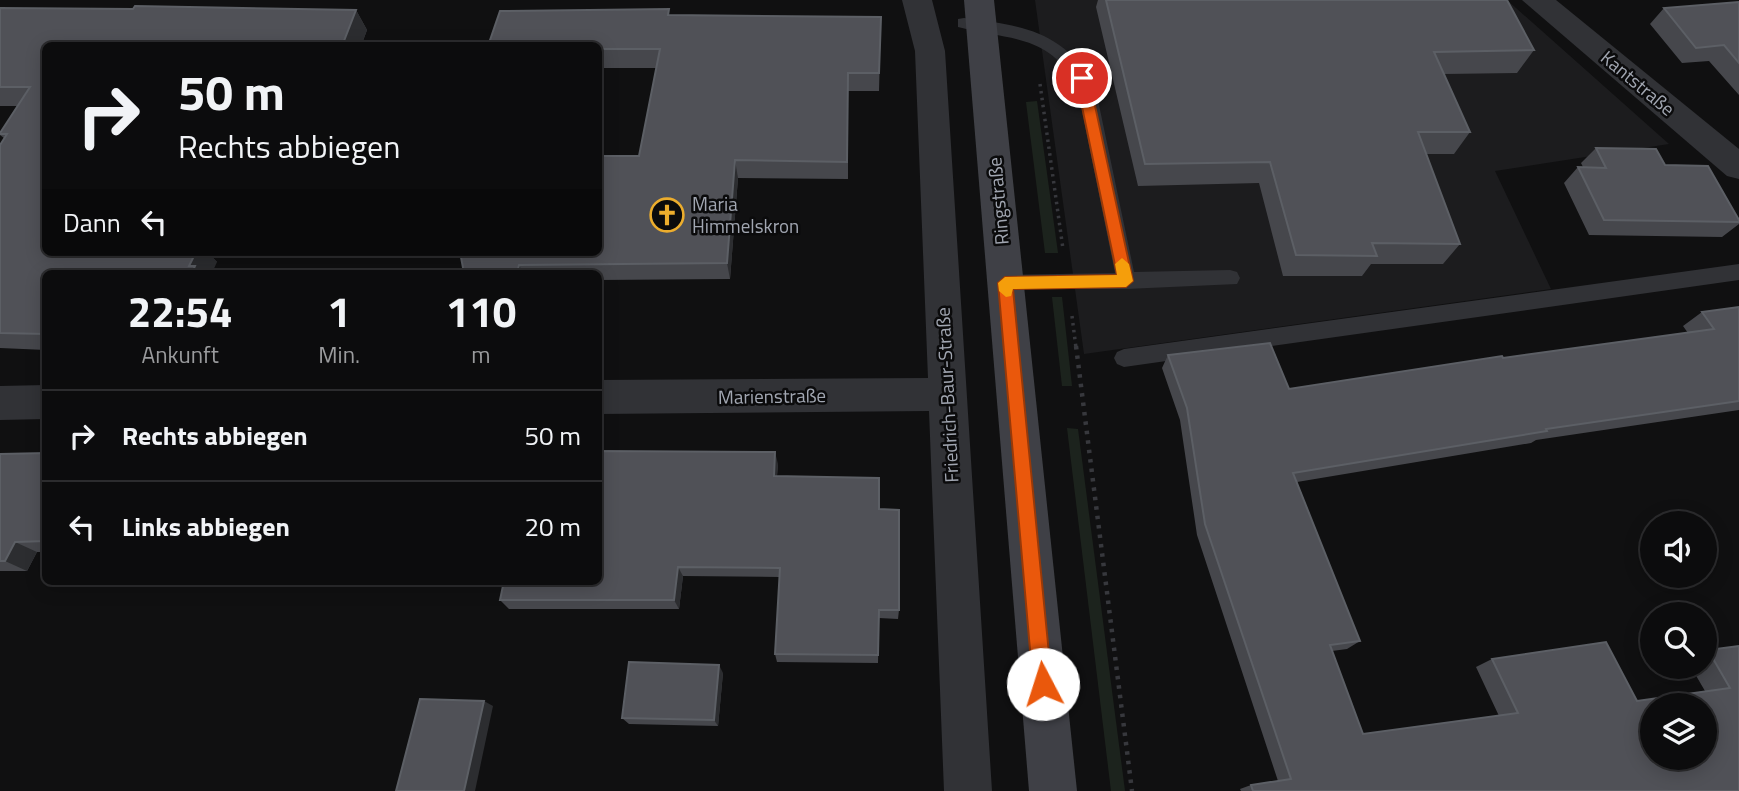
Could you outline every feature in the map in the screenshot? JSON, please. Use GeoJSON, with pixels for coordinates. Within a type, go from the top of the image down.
{"type":"FeatureCollection","features":[{"type":"Feature","properties":{"kind":"main road","name":"Ringstraße"},"geometry":{"type":"LineString","coordinates":[[970,12],[989,114],[1053,791]]}},
{"type":"Feature","properties":{"kind":"street","name":"Friedrich-Baur-Straße"},"geometry":{"type":"LineString","coordinates":[[917,0],[929,51],[968,791]]}},
{"type":"Feature","properties":{"kind":"street","name":"Kantstraße"},"geometry":{"type":"LineString","coordinates":[[1537,0],[1739,167]]}},
{"type":"Feature","properties":{"kind":"street","name":"Marienstraße"},"geometry":{"type":"LineString","coordinates":[[602,397],[946,394]]}},
{"type":"Feature","properties":{"kind":"street"},"geometry":{"type":"LineString","coordinates":[[0,403],[42,402]]}},
{"type":"Feature","properties":{"kind":"lane"},"geometry":{"type":"LineString","coordinates":[[970,12],[1060,49],[1069,57],[1086,86],[1126,281]]}},
{"type":"Feature","properties":{"kind":"lane"},"geometry":{"type":"LineString","coordinates":[[1124,358],[1739,272]]}},
{"type":"Feature","properties":{"kind":"lane"},"geometry":{"type":"LineString","coordinates":[[1005,283],[1230,278]]}},
{"type":"Feature","properties":{"kind":"path"},"geometry":{"type":"LineString","coordinates":[[1033,36],[1068,282],[1081,407],[1132,791]]}},
{"type":"Feature","properties":{"kind":"shaded area"},"geometry":{"type":"Polygon","coordinates":[[[1035,0],[1507,0],[1669,144],[1495,171],[1551,289],[1084,354],[1035,0]]]}},
{"type":"Feature","properties":{"kind":"shaded area"},"geometry":{"type":"Polygon","coordinates":[[[1037,101],[1058,253],[1045,253],[1026,102],[1037,101]]]}},
{"type":"Feature","properties":{"kind":"shaded area"},"geometry":{"type":"Polygon","coordinates":[[[1052,297],[1062,297],[1072,386],[1062,386],[1052,297]]]}},
{"type":"Feature","properties":{"kind":"shaded area"},"geometry":{"type":"Polygon","coordinates":[[[1067,428],[1078,429],[1125,791],[1111,791],[1067,428]]]}},
{"type":"Feature","properties":{"kind":"building"},"geometry":{"type":"Polygon","coordinates":[[[1106,0],[1507,0],[1534,50],[1434,52],[1470,132],[1418,132],[1460,244],[1372,243],[1377,256],[1296,255],[1270,162],[1145,164],[1106,0]]]}},
{"type":"Feature","properties":{"kind":"building"},"geometry":{"type":"Polygon","coordinates":[[[1739,2],[1739,63],[1724,45],[1696,48],[1664,8],[1739,2]]]}},
{"type":"Feature","properties":{"kind":"building"},"geometry":{"type":"Polygon","coordinates":[[[135,6],[356,10],[344,42],[42,42],[42,256],[194,256],[189,266],[195,266],[193,270],[42,270],[42,334],[0,333],[0,145],[7,134],[0,133],[30,87],[0,87],[0,8],[133,9],[135,6]]]}},
{"type":"Feature","properties":{"kind":"building"},"geometry":{"type":"Polygon","coordinates":[[[669,9],[668,15],[881,17],[879,73],[848,73],[847,162],[735,160],[727,263],[519,265],[518,270],[463,270],[461,256],[602,256],[602,156],[639,156],[660,49],[602,49],[602,42],[489,42],[500,11],[669,9]]]}},
{"type":"Feature","properties":{"kind":"building"},"geometry":{"type":"Polygon","coordinates":[[[1596,148],[1656,149],[1665,165],[1708,166],[1739,222],[1604,220],[1578,167],[1606,168],[1596,148]]]}},
{"type":"Feature","properties":{"kind":"building"},"geometry":{"type":"Polygon","coordinates":[[[1739,307],[1739,401],[1546,429],[1547,431],[1293,473],[1360,641],[1330,645],[1363,734],[1518,713],[1492,659],[1606,642],[1637,701],[1640,701],[1640,770],[1717,770],[1717,693],[1694,693],[1730,688],[1717,666],[1717,649],[1739,646],[1739,791],[1253,791],[1251,785],[1291,779],[1205,524],[1187,408],[1168,355],[1270,343],[1289,389],[1502,356],[1503,358],[1714,329],[1702,312],[1739,307]]]}},
{"type":"Feature","properties":{"kind":"building"},"geometry":{"type":"Polygon","coordinates":[[[602,451],[775,452],[774,476],[879,478],[879,509],[899,510],[899,610],[879,610],[878,655],[775,654],[780,568],[678,567],[674,600],[500,600],[503,585],[602,585],[602,451]]]}},
{"type":"Feature","properties":{"kind":"building"},"geometry":{"type":"Polygon","coordinates":[[[42,453],[42,541],[15,542],[5,561],[0,561],[0,454],[42,453]]]}},
{"type":"Feature","properties":{"kind":"building"},"geometry":{"type":"Polygon","coordinates":[[[629,662],[719,665],[714,720],[622,718],[629,662]]]}},
{"type":"Feature","properties":{"kind":"building"},"geometry":{"type":"Polygon","coordinates":[[[420,699],[484,701],[464,791],[396,791],[420,699]]]}},
{"type":"Feature","properties":{"kind":"slow traffic"},"geometry":{"type":"LineString","coordinates":[[1006,291],[1005,283],[1126,281],[1122,264]]}},
{"type":"Feature","properties":{"kind":"place","name":"Maria Himmelskron"},"geometry":{"type":"Point","coordinates":[667,215]}},
{"type":"Feature","properties":{"kind":"route"},"geometry":{"type":"LineString","coordinates":[[1043,684],[1005,283],[1126,281],[1086,86],[1082,78]]}}]}
